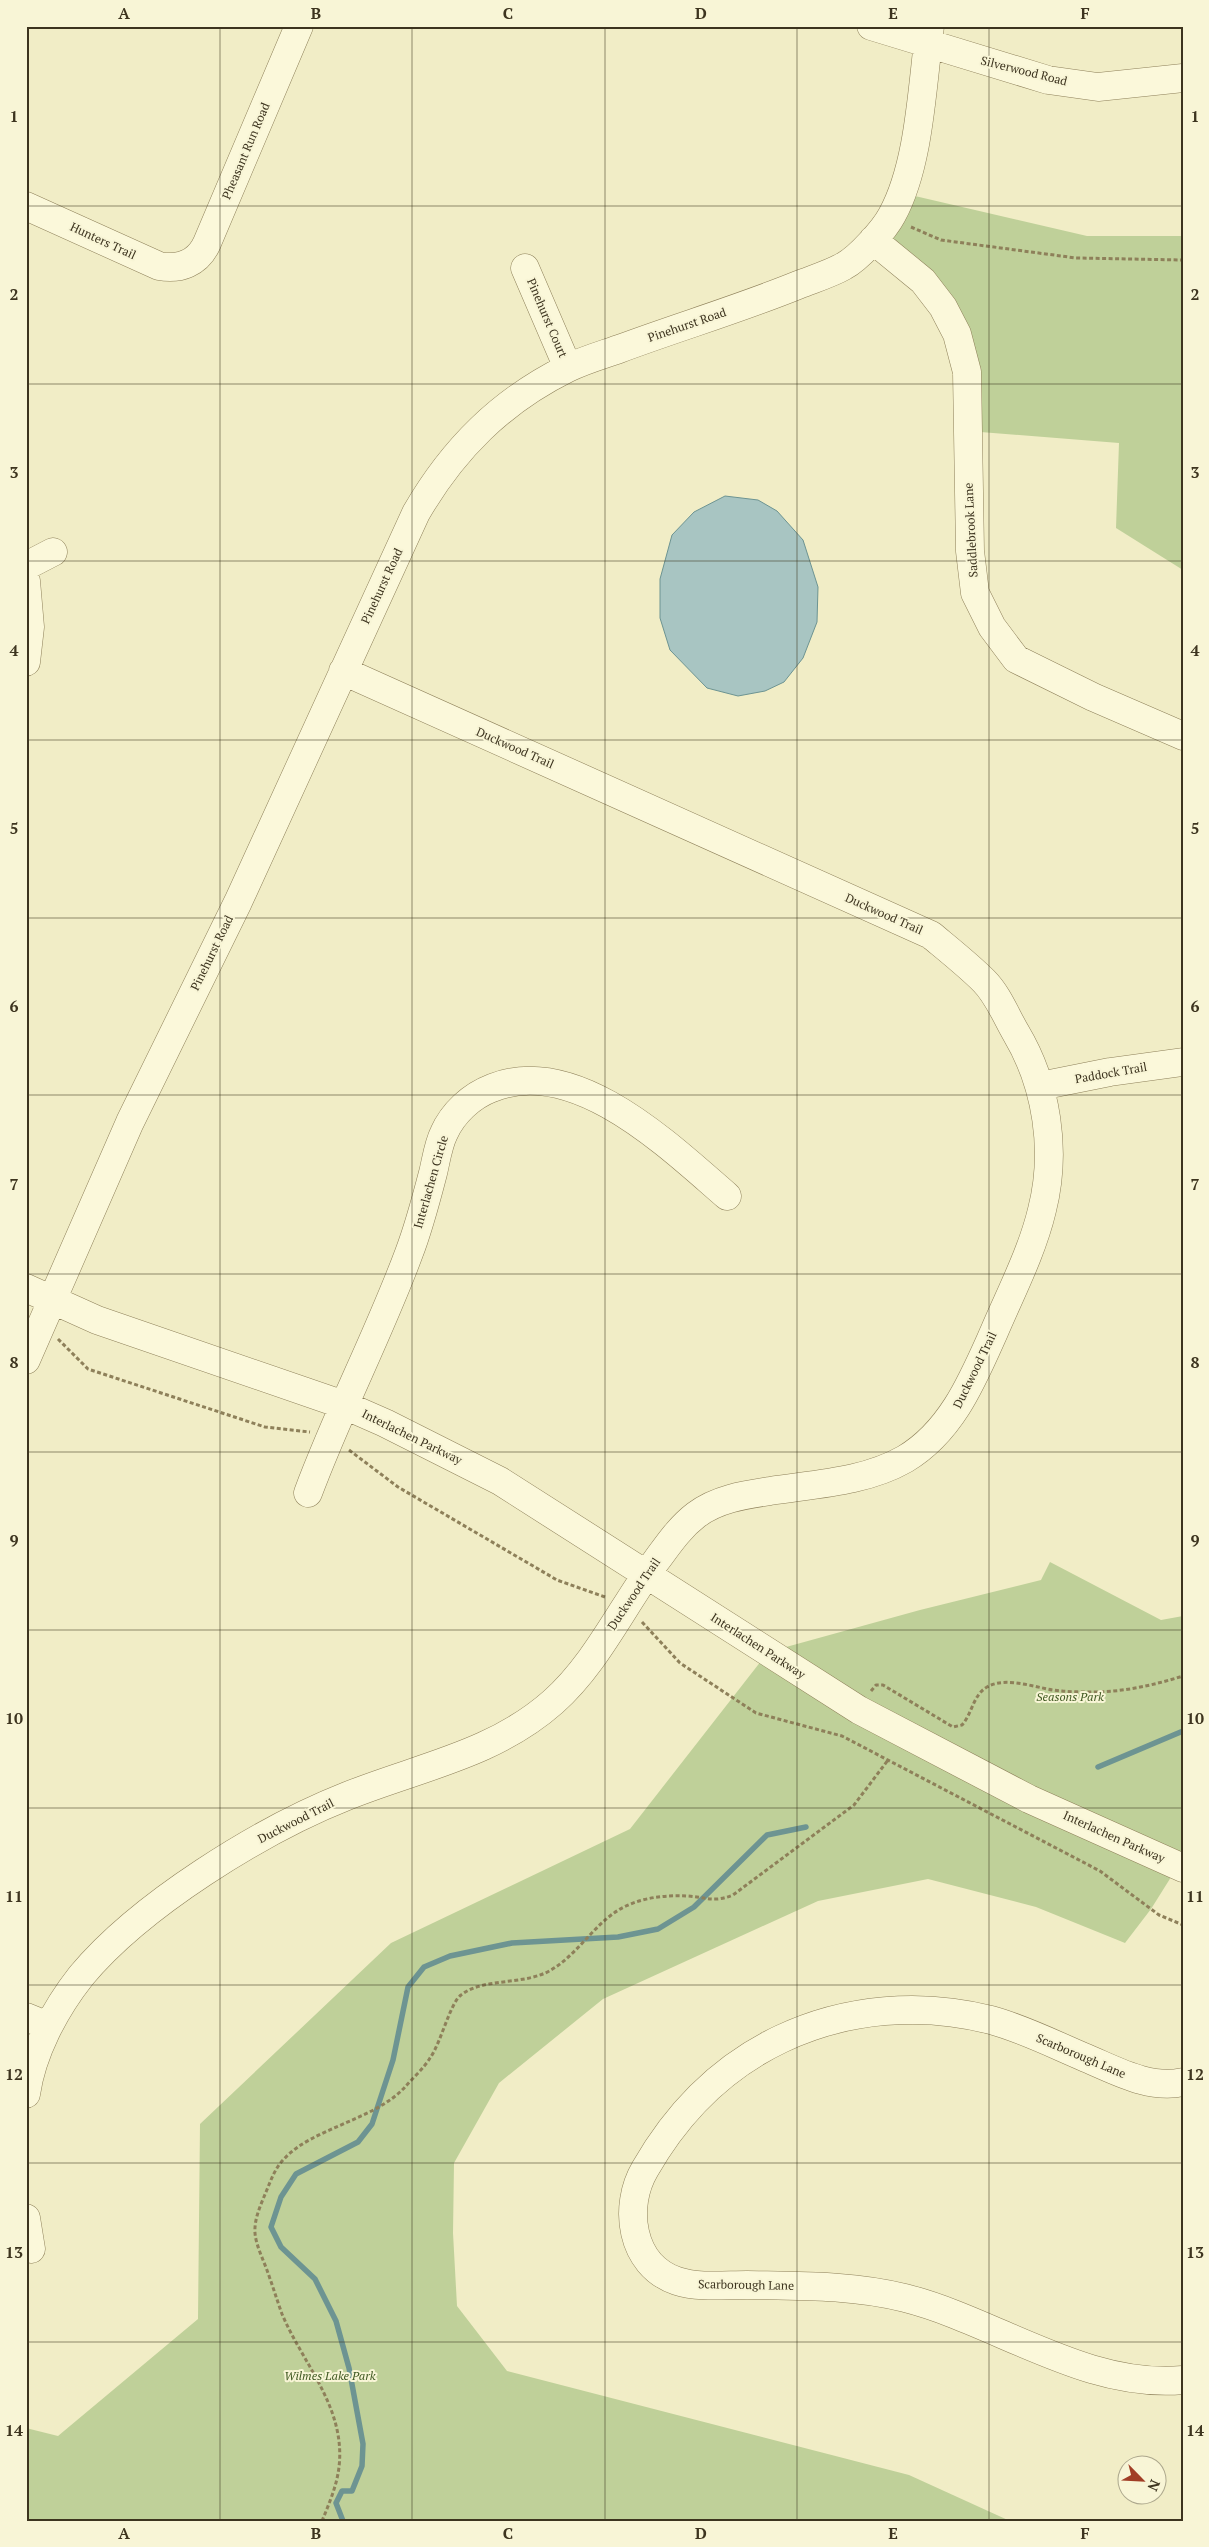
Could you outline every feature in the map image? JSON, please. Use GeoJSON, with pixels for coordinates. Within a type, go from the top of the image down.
{"type":"FeatureCollection","features":[{"type":"Feature","properties":{"kind":"street","name":"Pheasant Run Road"},"geometry":{"type":"LineString","coordinates":[[182,267],[203,253],[298,26]]}},
{"type":"Feature","properties":{"kind":"street","name":"Silverwood Road"},"geometry":{"type":"LineString","coordinates":[[871,26],[929,35],[1048,80],[1098,87],[1183,78]]}},
{"type":"Feature","properties":{"kind":"street","name":"Pinehurst Road"},"geometry":{"type":"LineString","coordinates":[[26,1360],[130,1122],[238,902],[416,513],[435,479],[462,446],[493,416],[528,391],[568,368],[770,296],[846,266],[873,240],[891,216],[906,182],[921,105],[929,35]]}},
{"type":"Feature","properties":{"kind":"street","name":"Hunters Trail"},"geometry":{"type":"LineString","coordinates":[[26,206],[159,266],[182,267]]}},
{"type":"Feature","properties":{"kind":"street","name":"Saddlebrook Lane"},"geometry":{"type":"LineString","coordinates":[[873,240],[923,281],[943,307],[957,334],[967,372],[970,551],[975,592],[992,627],[1016,659],[1093,697],[1183,736]]}},
{"type":"Feature","properties":{"kind":"street","name":"Pinehurst Court"},"geometry":{"type":"LineString","coordinates":[[525,268],[568,368]]}},
{"type":"Feature","properties":{"kind":"street"},"geometry":{"type":"LineString","coordinates":[[26,566],[53,552]]}},
{"type":"Feature","properties":{"kind":"street"},"geometry":{"type":"LineString","coordinates":[[26,581],[30,627],[26,662]]}},
{"type":"Feature","properties":{"kind":"street","name":"Duckwood Trail"},"geometry":{"type":"LineString","coordinates":[[26,2094],[37,2022],[112,1943],[196,1879],[294,1820],[347,1796],[491,1744],[532,1718],[553,1702],[577,1676],[677,1532],[698,1513],[721,1501],[746,1495],[856,1477],[884,1469],[910,1456],[935,1434],[956,1410],[970,1386],[1029,1251],[1043,1209],[1048,1174],[1048,1127],[1040,1086],[1028,1052],[988,984],[931,935],[343,671]]}},
{"type":"Feature","properties":{"kind":"street","name":"Paddock Trail"},"geometry":{"type":"LineString","coordinates":[[1040,1086],[1110,1072],[1183,1062]]}},
{"type":"Feature","properties":{"kind":"street","name":"Interlachen Circle"},"geometry":{"type":"LineString","coordinates":[[344,1405],[417,1233],[443,1134],[458,1112],[477,1094],[503,1084],[528,1079],[552,1082],[578,1091],[623,1114],[658,1136],[727,1196]]}},
{"type":"Feature","properties":{"kind":"street","name":"Interlachen Parkway"},"geometry":{"type":"LineString","coordinates":[[26,1288],[97,1320],[344,1405],[385,1423],[500,1481],[859,1710],[1029,1799],[1183,1868]]}},
{"type":"Feature","properties":{"kind":"street"},"geometry":{"type":"LineString","coordinates":[[308,1493],[344,1405]]}},
{"type":"Feature","properties":{"kind":"street","name":"Scarborough Lane"},"geometry":{"type":"LineString","coordinates":[[1183,2082],[1151,2082],[1130,2076],[1020,2030],[966,2014],[937,2010],[907,2009],[846,2017],[781,2039],[727,2072],[697,2098],[664,2138],[642,2173],[634,2192],[631,2216],[635,2236],[645,2255],[658,2269],[675,2280],[696,2284],[807,2286],[872,2291],[938,2307],[1069,2361],[1095,2369],[1150,2380],[1183,2380]]}},
{"type":"Feature","properties":{"kind":"street"},"geometry":{"type":"LineString","coordinates":[[26,2218],[30,2249]]}},
{"type":"Feature","properties":{"kind":"path"},"geometry":{"type":"LineString","coordinates":[[907,226],[942,240],[1076,258],[1183,260]]}},
{"type":"Feature","properties":{"kind":"path"},"geometry":{"type":"LineString","coordinates":[[842,1736],[876,1685],[883,1685],[953,1727],[962,1725],[979,1694],[987,1687],[994,1685],[1010,1683],[1062,1691],[1094,1692],[1129,1690],[1183,1676]]}},
{"type":"Feature","properties":{"kind":"path"},"geometry":{"type":"LineString","coordinates":[[322,2521],[339,2467],[339,2442],[333,2416],[321,2385],[283,2315],[255,2233],[258,2212],[275,2170],[298,2146],[382,2104],[402,2090],[430,2059],[458,1997],[469,1989],[531,1979],[551,1970],[572,1956],[596,1927],[626,1906],[660,1896],[689,1896],[720,1900],[733,1896],[785,1859],[854,1805],[888,1760]]}},
{"type":"Feature","properties":{"kind":"green space"},"geometry":{"type":"Polygon","coordinates":[[[902,193],[1087,236],[1183,236],[1183,570],[1116,528],[1119,443],[968,431],[957,334],[889,254],[902,193]]]}},
{"type":"Feature","properties":{"kind":"green space","name":"Wilmes Lake Park"},"geometry":{"type":"Polygon","coordinates":[[[1050,1562],[1161,1620],[1183,1616],[1183,1858],[1151,1909],[1125,1943],[1036,1907],[928,1879],[818,1901],[603,1999],[499,2083],[454,2163],[453,2233],[457,2306],[507,2371],[909,2475],[1010,2521],[26,2521],[26,2428],[58,2436],[198,2319],[200,2124],[391,1943],[630,1829],[768,1652],[920,1610],[1041,1580],[1050,1562]]]}},
{"type":"Feature","properties":{"kind":"water"},"geometry":{"type":"Polygon","coordinates":[[[725,496],[758,500],[777,511],[803,540],[818,587],[817,622],[803,658],[784,682],[765,691],[738,696],[707,688],[670,650],[660,618],[660,579],[672,535],[694,512],[725,496]]]}},
{"type":"Feature","properties":{"kind":"waterway"},"geometry":{"type":"LineString","coordinates":[[1098,1767],[1183,1731]]}},
{"type":"Feature","properties":{"kind":"waterway"},"geometry":{"type":"LineString","coordinates":[[343,2521],[336,2503],[342,2491],[352,2491],[362,2466],[363,2444],[349,2368],[336,2321],[315,2279],[281,2247],[271,2227],[281,2197],[296,2174],[358,2142],[372,2124],[393,2060],[408,1987],[424,1967],[450,1956],[512,1943],[618,1937],[658,1929],[694,1907],[767,1835],[806,1827]]}},
{"type":"Feature","properties":{"kind":"park label","name":"Seasons Park"},"geometry":{"type":"Point","coordinates":[1070,1697]}}]}
